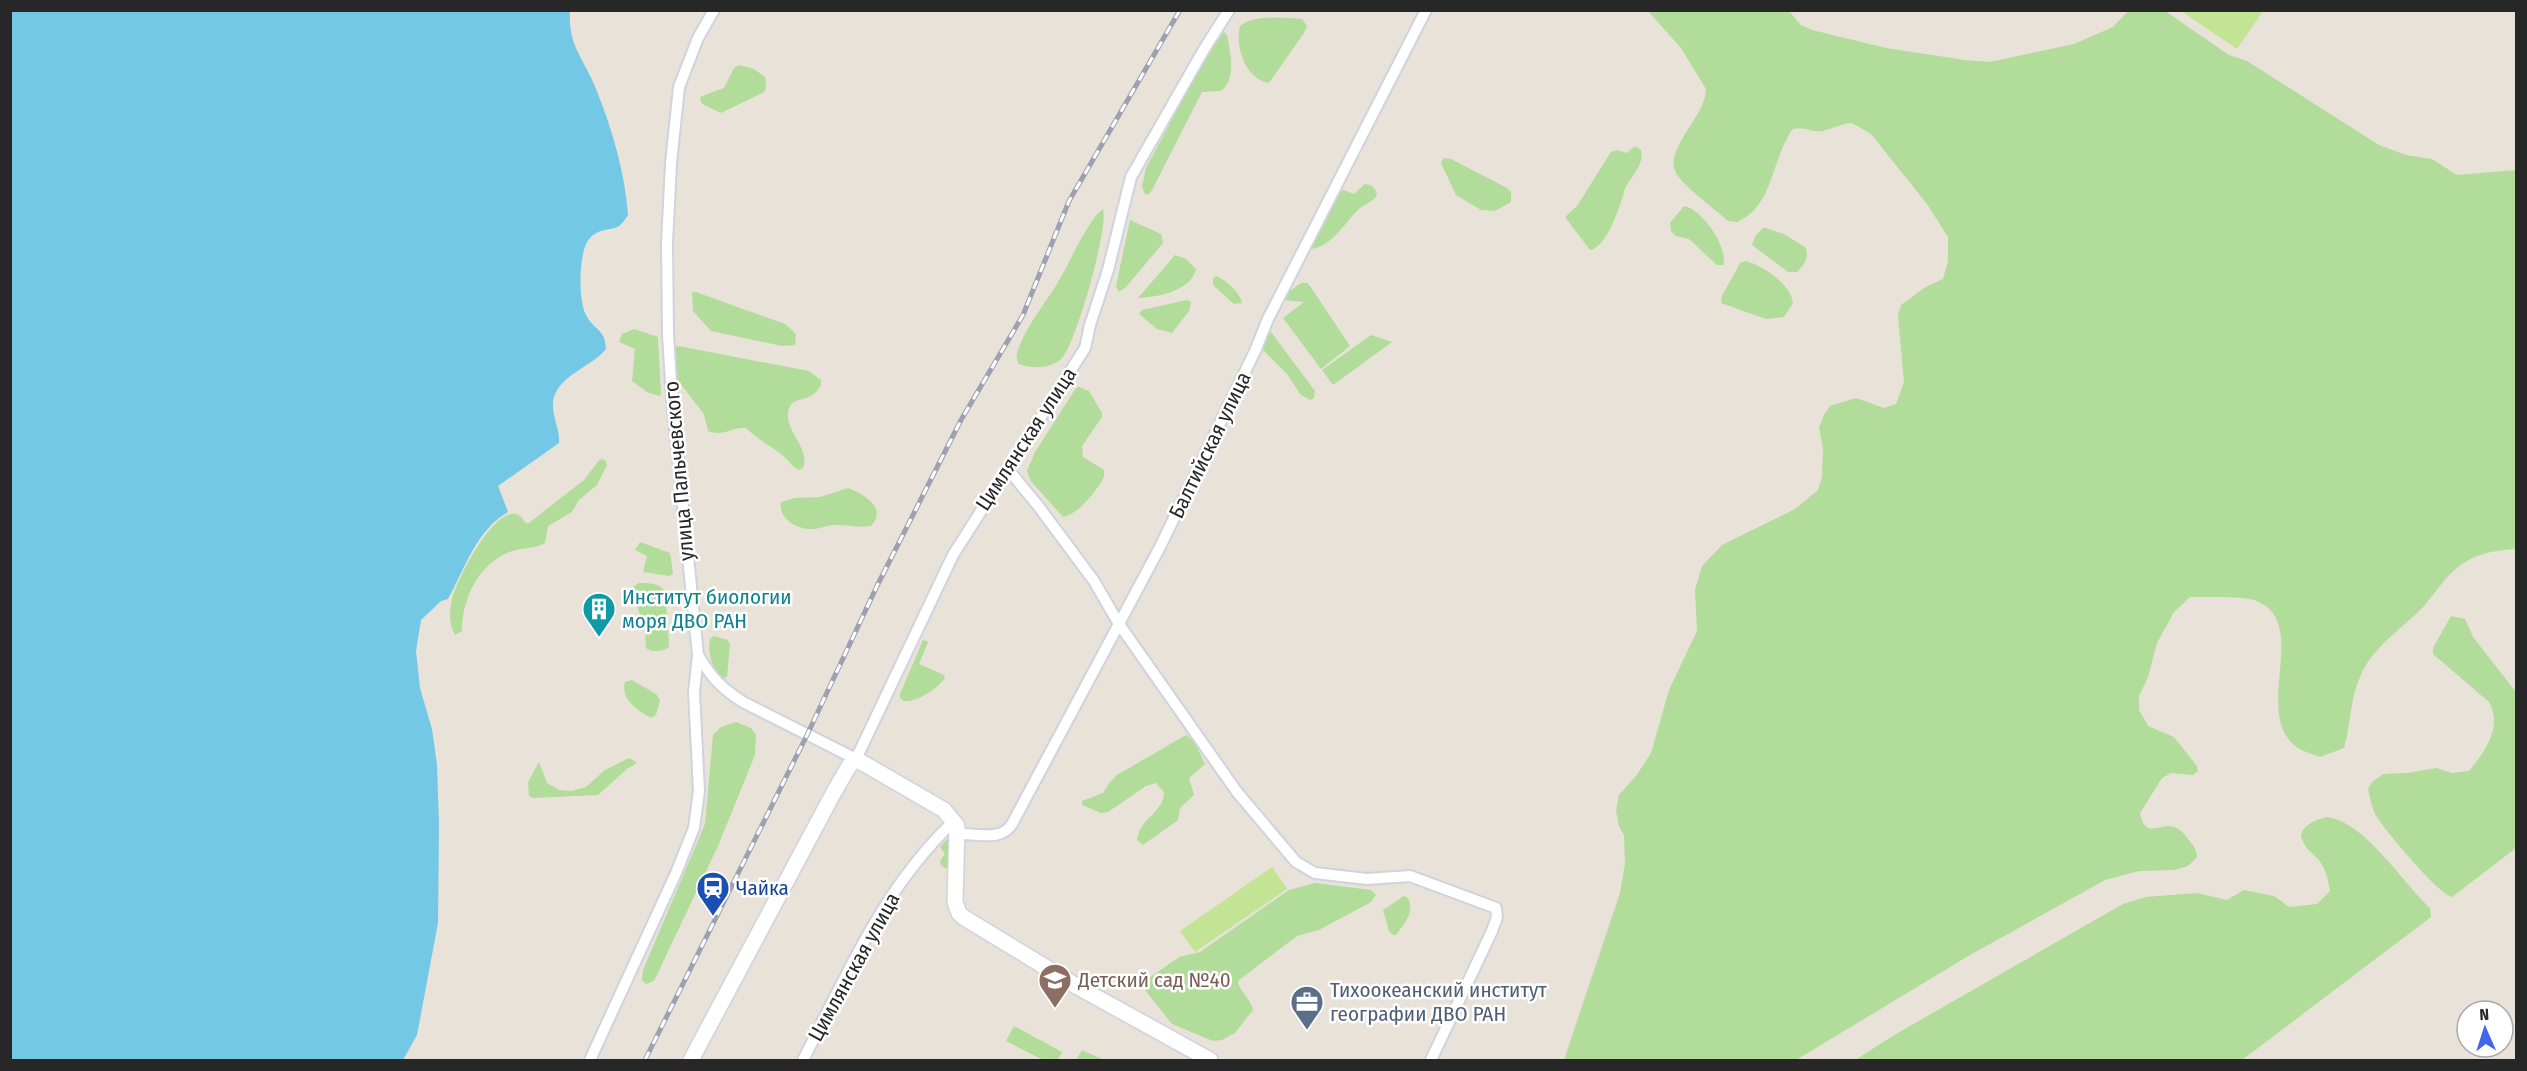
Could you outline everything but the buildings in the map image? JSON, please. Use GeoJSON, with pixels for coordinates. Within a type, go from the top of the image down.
{"type":"FeatureCollection","features":[{"type":"Feature","properties":{"kind":"main road"},"geometry":{"type":"LineString","coordinates":[[691,1060],[834,792],[849,766],[856,759],[944,810],[956,827],[956,908],[963,917],[1078,987],[1210,1060]]}},
{"type":"Feature","properties":{"kind":"street","name":"улица Пальчевского"},"geometry":{"type":"LineString","coordinates":[[590,1060],[676,873],[694,828],[699,790],[694,692],[698,655],[672,399],[668,334],[667,243],[678,87],[698,38],[714,10]]}},
{"type":"Feature","properties":{"kind":"street","name":"Цимлянская улица"},"geometry":{"type":"LineString","coordinates":[[856,759],[953,555],[1085,348],[1108,270],[1131,177],[1229,10]]}},
{"type":"Feature","properties":{"kind":"street","name":"Балтийская улица"},"geometry":{"type":"LineString","coordinates":[[956,827],[992,835],[1008,830],[1166,537],[1255,351],[1268,318],[1426,10]]}},
{"type":"Feature","properties":{"kind":"street"},"geometry":{"type":"LineString","coordinates":[[1007,468],[1094,581],[1119,624],[1238,792],[1296,861],[1315,873],[1366,879],[1410,876],[1492,905],[1497,912],[1491,931],[1431,1060]]}},
{"type":"Feature","properties":{"kind":"street"},"geometry":{"type":"LineString","coordinates":[[698,655],[713,680],[743,702],[856,759]]}},
{"type":"Feature","properties":{"kind":"street","name":"Цимлянская улица"},"geometry":{"type":"LineString","coordinates":[[803,1060],[877,916],[912,867],[956,827]]}},
{"type":"Feature","properties":{"kind":"green space"},"geometry":{"type":"Polygon","coordinates":[[[1648,11],[1789,11],[1801,25],[1812,30],[1886,48],[1990,62],[2074,44],[2113,27],[2128,11],[2165,11],[2229,55],[2247,61],[2379,145],[2406,155],[2432,159],[2457,175],[2516,170],[2516,549],[2485,554],[2463,563],[2448,576],[2424,606],[2380,647],[2365,666],[2357,685],[2344,748],[2320,757],[2298,748],[2285,733],[2279,713],[2281,647],[2279,627],[2271,611],[2249,599],[2190,597],[2174,612],[2157,643],[2148,677],[2139,696],[2139,710],[2148,726],[2174,737],[2197,766],[2198,771],[2193,775],[2171,773],[2162,778],[2140,813],[2145,826],[2149,828],[2168,826],[2181,831],[2193,846],[2197,857],[2188,866],[2175,870],[2139,871],[2105,880],[1970,955],[1796,1060],[1564,1060],[1620,893],[1625,864],[1624,835],[1619,826],[1616,811],[1619,795],[1636,776],[1651,753],[1669,690],[1697,631],[1695,590],[1702,566],[1722,545],[1795,509],[1818,490],[1822,477],[1823,448],[1819,428],[1830,406],[1856,398],[1884,408],[1896,404],[1904,382],[1898,316],[1901,305],[1924,288],[1943,279],[1948,261],[1948,237],[1927,204],[1871,134],[1852,123],[1823,131],[1793,129],[1758,205],[1749,215],[1737,222],[1728,221],[1676,173],[1675,154],[1699,110],[1706,89],[1681,48],[1648,11]]]}},
{"type":"Feature","properties":{"kind":"green space"},"geometry":{"type":"Polygon","coordinates":[[[2181,11],[2263,11],[2237,49],[2181,11]]]}},
{"type":"Feature","properties":{"kind":"green space"},"geometry":{"type":"Polygon","coordinates":[[[1261,18],[1302,19],[1307,26],[1304,33],[1271,80],[1268,83],[1253,75],[1241,52],[1240,26],[1261,18]]]}},
{"type":"Feature","properties":{"kind":"green space"},"geometry":{"type":"Polygon","coordinates":[[[1224,32],[1227,35],[1231,57],[1231,72],[1226,86],[1221,91],[1202,92],[1152,190],[1145,195],[1142,186],[1146,168],[1207,54],[1224,32]]]}},
{"type":"Feature","properties":{"kind":"green space"},"geometry":{"type":"Polygon","coordinates":[[[739,65],[754,69],[765,77],[764,92],[721,113],[702,104],[700,98],[724,88],[734,68],[739,65]]]}},
{"type":"Feature","properties":{"kind":"green space"},"geometry":{"type":"Polygon","coordinates":[[[1635,146],[1641,150],[1641,162],[1626,187],[1607,235],[1596,248],[1590,250],[1565,217],[1577,206],[1611,152],[1617,150],[1627,153],[1635,146]]]}},
{"type":"Feature","properties":{"kind":"green space"},"geometry":{"type":"Polygon","coordinates":[[[1444,158],[1451,159],[1507,188],[1511,192],[1511,202],[1495,211],[1481,210],[1456,195],[1441,162],[1444,158]]]}},
{"type":"Feature","properties":{"kind":"green space"},"geometry":{"type":"Polygon","coordinates":[[[1365,184],[1374,188],[1377,195],[1359,209],[1332,239],[1311,249],[1338,193],[1343,190],[1354,194],[1365,184]]]}},
{"type":"Feature","properties":{"kind":"green space"},"geometry":{"type":"Polygon","coordinates":[[[1684,206],[1699,214],[1712,230],[1722,249],[1723,265],[1717,265],[1689,239],[1676,236],[1671,231],[1670,223],[1684,206]]]}},
{"type":"Feature","properties":{"kind":"green space"},"geometry":{"type":"Polygon","coordinates":[[[1103,209],[1101,238],[1090,285],[1068,348],[1058,362],[1047,366],[1029,367],[1019,364],[1017,354],[1027,330],[1061,277],[1086,231],[1103,209]]]}},
{"type":"Feature","properties":{"kind":"green space"},"geometry":{"type":"Polygon","coordinates":[[[1130,220],[1161,234],[1163,243],[1126,287],[1119,292],[1116,286],[1130,220]]]}},
{"type":"Feature","properties":{"kind":"green space"},"geometry":{"type":"Polygon","coordinates":[[[1766,228],[1784,234],[1805,247],[1807,254],[1805,261],[1797,272],[1788,272],[1752,245],[1756,235],[1766,228]]]}},
{"type":"Feature","properties":{"kind":"green space"},"geometry":{"type":"Polygon","coordinates":[[[1175,255],[1186,259],[1196,269],[1188,283],[1164,294],[1138,298],[1175,255]]]}},
{"type":"Feature","properties":{"kind":"green space"},"geometry":{"type":"Polygon","coordinates":[[[1746,261],[1768,271],[1787,289],[1793,303],[1784,317],[1766,319],[1721,303],[1722,296],[1740,263],[1746,261]]]}},
{"type":"Feature","properties":{"kind":"green space"},"geometry":{"type":"Polygon","coordinates":[[[1216,276],[1232,287],[1242,303],[1234,304],[1213,285],[1213,279],[1216,276]]]}},
{"type":"Feature","properties":{"kind":"green space"},"geometry":{"type":"Polygon","coordinates":[[[1301,283],[1307,283],[1310,286],[1350,346],[1321,369],[1283,318],[1304,302],[1280,298],[1301,283]]]}},
{"type":"Feature","properties":{"kind":"green space"},"geometry":{"type":"Polygon","coordinates":[[[692,292],[785,324],[796,334],[795,345],[782,346],[711,331],[693,311],[692,292]]]}},
{"type":"Feature","properties":{"kind":"green space"},"geometry":{"type":"Polygon","coordinates":[[[1187,300],[1191,302],[1189,311],[1172,333],[1157,329],[1139,314],[1142,310],[1187,300]]]}},
{"type":"Feature","properties":{"kind":"green space"},"geometry":{"type":"Polygon","coordinates":[[[634,329],[658,337],[661,395],[659,396],[647,392],[632,381],[635,349],[619,342],[622,334],[634,329]]]}},
{"type":"Feature","properties":{"kind":"green space"},"geometry":{"type":"Polygon","coordinates":[[[1271,332],[1315,391],[1314,398],[1310,400],[1300,394],[1288,375],[1260,346],[1271,332]]]}},
{"type":"Feature","properties":{"kind":"green space"},"geometry":{"type":"Polygon","coordinates":[[[1371,335],[1392,342],[1333,385],[1322,370],[1371,335]]]}},
{"type":"Feature","properties":{"kind":"green space"},"geometry":{"type":"Polygon","coordinates":[[[678,346],[809,371],[821,380],[821,385],[815,393],[792,403],[788,411],[788,419],[803,452],[803,468],[799,470],[796,468],[746,428],[718,433],[708,431],[704,414],[676,378],[674,348],[678,346]]]}},
{"type":"Feature","properties":{"kind":"green space"},"geometry":{"type":"Polygon","coordinates":[[[1076,388],[1089,391],[1102,413],[1102,417],[1082,446],[1083,457],[1104,470],[1104,477],[1081,506],[1063,517],[1030,480],[1027,471],[1035,452],[1076,388]]]}},
{"type":"Feature","properties":{"kind":"green space"},"geometry":{"type":"Polygon","coordinates":[[[600,459],[605,460],[607,465],[597,485],[579,500],[572,512],[548,526],[545,543],[505,554],[486,568],[468,597],[462,631],[455,635],[450,618],[452,599],[468,562],[487,534],[497,522],[507,515],[516,514],[529,523],[584,480],[600,459]]]}},
{"type":"Feature","properties":{"kind":"green space"},"geometry":{"type":"Polygon","coordinates":[[[848,488],[872,502],[877,513],[871,526],[834,525],[807,529],[790,522],[783,514],[781,502],[795,498],[820,497],[848,488]]]}},
{"type":"Feature","properties":{"kind":"green space"},"geometry":{"type":"Polygon","coordinates":[[[640,542],[670,553],[673,573],[670,576],[643,572],[647,556],[635,550],[640,542]]]}},
{"type":"Feature","properties":{"kind":"green space"},"geometry":{"type":"Polygon","coordinates":[[[639,583],[657,585],[665,592],[668,648],[651,651],[646,648],[645,630],[633,594],[634,586],[639,583]]]}},
{"type":"Feature","properties":{"kind":"green space"},"geometry":{"type":"Polygon","coordinates":[[[2451,616],[2465,619],[2473,637],[2516,692],[2516,848],[2452,897],[2424,874],[2382,824],[2376,816],[2368,789],[2372,782],[2383,774],[2408,773],[2436,768],[2452,773],[2469,771],[2481,756],[2490,739],[2494,721],[2489,702],[2433,654],[2433,648],[2451,616]]]}},
{"type":"Feature","properties":{"kind":"green space"},"geometry":{"type":"Polygon","coordinates":[[[714,636],[727,640],[730,644],[727,677],[721,678],[711,659],[709,644],[710,639],[714,636]]]}},
{"type":"Feature","properties":{"kind":"green space"},"geometry":{"type":"Polygon","coordinates":[[[923,640],[928,642],[919,664],[944,675],[945,678],[927,694],[904,701],[900,698],[900,694],[923,640]]]}},
{"type":"Feature","properties":{"kind":"green space"},"geometry":{"type":"Polygon","coordinates":[[[632,680],[656,694],[660,700],[656,715],[651,718],[631,704],[625,694],[625,682],[632,680]]]}},
{"type":"Feature","properties":{"kind":"green space"},"geometry":{"type":"Polygon","coordinates":[[[736,722],[751,728],[756,735],[755,755],[718,846],[654,981],[646,984],[642,980],[643,970],[705,824],[713,735],[721,727],[736,722]]]}},
{"type":"Feature","properties":{"kind":"green space"},"geometry":{"type":"Polygon","coordinates":[[[1186,735],[1194,741],[1205,764],[1189,778],[1194,795],[1180,808],[1178,820],[1143,845],[1137,840],[1139,832],[1163,799],[1164,792],[1156,783],[1146,786],[1108,812],[1101,813],[1082,805],[1082,801],[1103,793],[1117,775],[1186,735]]]}},
{"type":"Feature","properties":{"kind":"green space"},"geometry":{"type":"Polygon","coordinates":[[[629,758],[636,764],[628,768],[598,795],[533,798],[529,796],[528,782],[539,762],[547,783],[559,790],[571,791],[586,787],[605,770],[629,758]]]}},
{"type":"Feature","properties":{"kind":"green space"},"geometry":{"type":"Polygon","coordinates":[[[2327,817],[2341,821],[2369,841],[2430,908],[2431,917],[2242,1060],[1855,1060],[1896,1034],[2123,904],[2146,897],[2197,893],[2227,900],[2244,890],[2274,896],[2289,907],[2317,904],[2330,891],[2328,880],[2321,863],[2307,849],[2301,836],[2304,828],[2314,821],[2327,817]]]}},
{"type":"Feature","properties":{"kind":"green space"},"geometry":{"type":"Polygon","coordinates":[[[947,839],[952,839],[950,871],[941,865],[940,861],[945,854],[940,847],[947,839]]]}},
{"type":"Feature","properties":{"kind":"green space"},"geometry":{"type":"Polygon","coordinates":[[[1272,867],[1287,889],[1195,952],[1180,931],[1272,867]]]}},
{"type":"Feature","properties":{"kind":"green space"},"geometry":{"type":"Polygon","coordinates":[[[1315,883],[1371,890],[1376,895],[1371,902],[1319,930],[1297,936],[1239,980],[1239,986],[1253,1010],[1235,1033],[1222,1040],[1213,1041],[1172,1024],[1145,990],[1145,981],[1179,957],[1200,952],[1289,890],[1315,883]]]}},
{"type":"Feature","properties":{"kind":"green space"},"geometry":{"type":"Polygon","coordinates":[[[1404,896],[1410,903],[1409,913],[1396,935],[1393,935],[1389,931],[1383,910],[1404,896]]]}},
{"type":"Feature","properties":{"kind":"green space"},"geometry":{"type":"Polygon","coordinates":[[[1014,1026],[1062,1052],[1058,1060],[1043,1060],[1006,1041],[1014,1026]]]}},
{"type":"Feature","properties":{"kind":"green space"},"geometry":{"type":"Polygon","coordinates":[[[1082,1050],[1104,1060],[1076,1060],[1082,1050]]]}},
{"type":"Feature","properties":{"kind":"water"},"geometry":{"type":"Polygon","coordinates":[[[10,11],[570,11],[574,43],[596,89],[612,135],[621,167],[628,215],[619,226],[602,231],[590,238],[583,253],[580,276],[583,308],[589,320],[604,337],[606,349],[565,380],[554,396],[553,411],[559,443],[498,486],[508,512],[497,519],[480,539],[448,599],[441,601],[421,620],[416,651],[420,688],[432,729],[437,765],[438,923],[417,1035],[403,1060],[11,1060],[10,11]]]}},
{"type":"Feature","properties":{"kind":"railway"},"geometry":{"type":"LineString","coordinates":[[645,1060],[807,735],[877,586],[961,420],[1023,315],[1069,201],[1180,10]]}},
{"type":"Feature","properties":{"kind":"place","name":"Институт биологии моря ДВО РАН"},"geometry":{"type":"Point","coordinates":[599,638]}},
{"type":"Feature","properties":{"kind":"place","name":"Чайка"},"geometry":{"type":"Point","coordinates":[713,917]}},
{"type":"Feature","properties":{"kind":"place","name":"Детский сад №40"},"geometry":{"type":"Point","coordinates":[1055,1009]}},
{"type":"Feature","properties":{"kind":"place","name":"Тихоокеанский институт географии ДВО РАН"},"geometry":{"type":"Point","coordinates":[1307,1031]}}]}
